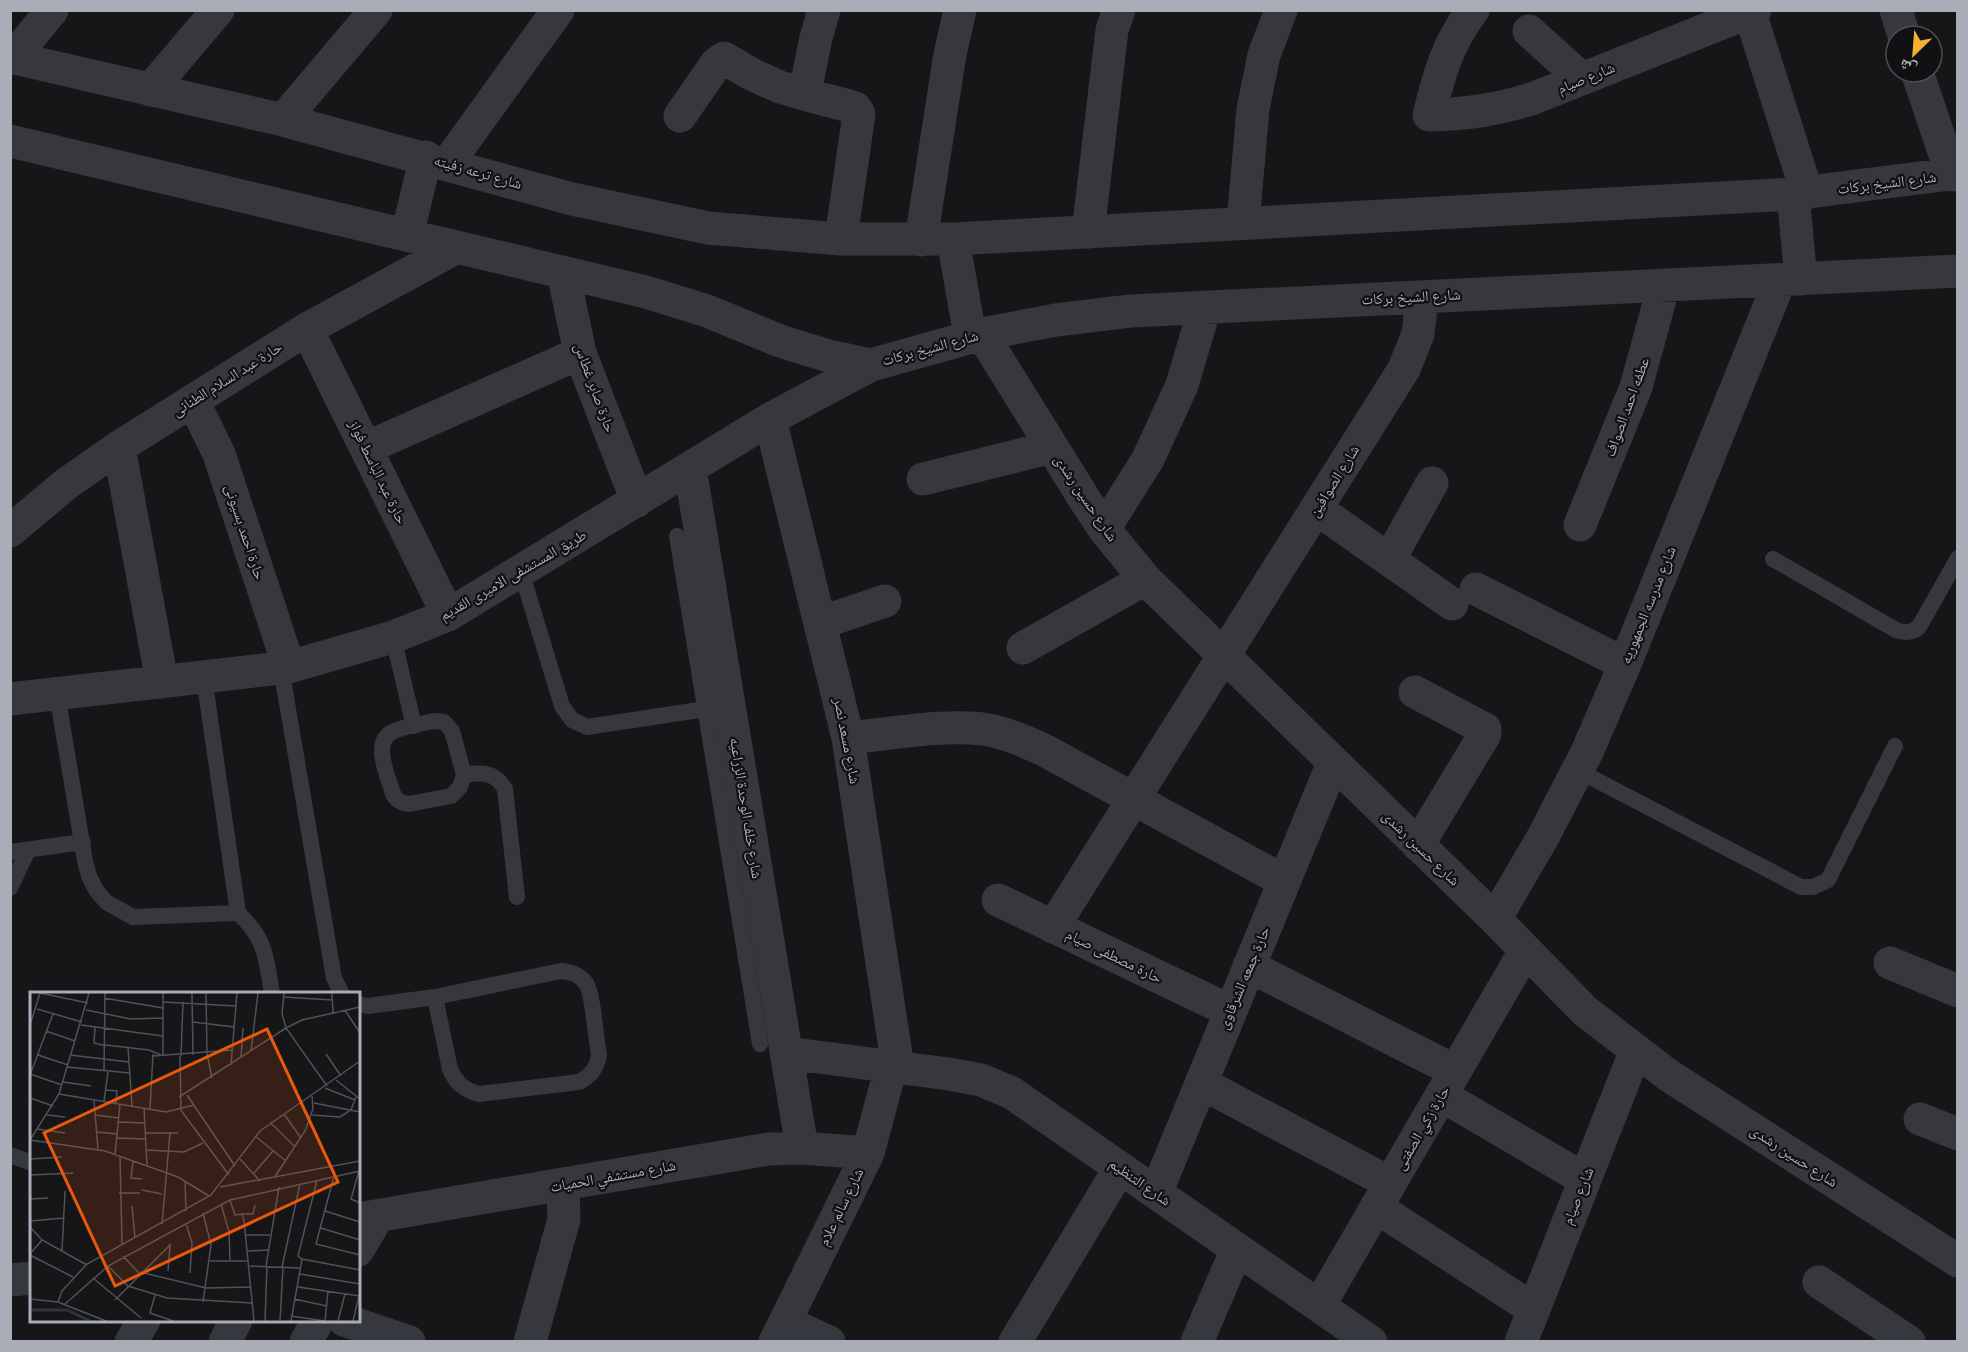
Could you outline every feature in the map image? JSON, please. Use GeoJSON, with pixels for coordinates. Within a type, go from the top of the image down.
{"type":"FeatureCollection","features":[{"type":"Feature","properties":{"kind":"street"},"geometry":{"type":"LineString","coordinates":[[12,58],[52,10]]}},
{"type":"Feature","properties":{"kind":"street"},"geometry":{"type":"LineString","coordinates":[[150,90],[218,10]]}},
{"type":"Feature","properties":{"kind":"street"},"geometry":{"type":"LineString","coordinates":[[283,120],[376,10]]}},
{"type":"Feature","properties":{"kind":"street"},"geometry":{"type":"LineString","coordinates":[[407,235],[437,160],[558,10]]}},
{"type":"Feature","properties":{"kind":"street"},"geometry":{"type":"LineString","coordinates":[[807,95],[804,88],[824,10]]}},
{"type":"Feature","properties":{"kind":"street"},"geometry":{"type":"LineString","coordinates":[[960,10],[950,54],[937,239],[976,335]]}},
{"type":"Feature","properties":{"kind":"street"},"geometry":{"type":"LineString","coordinates":[[1088,232],[1112,30],[1119,10]]}},
{"type":"Feature","properties":{"kind":"street"},"geometry":{"type":"LineString","coordinates":[[1243,223],[1253,109],[1264,55],[1281,10]]}},
{"type":"Feature","properties":{"kind":"street","name":"شارع صيام"},"geometry":{"type":"LineString","coordinates":[[1473,10],[1462,25],[1440,68],[1429,115],[1465,114],[1500,109],[1534,98],[1744,13]]}},
{"type":"Feature","properties":{"kind":"street"},"geometry":{"type":"LineString","coordinates":[[1744,13],[1800,193],[1791,280]]}},
{"type":"Feature","properties":{"kind":"street"},"geometry":{"type":"LineString","coordinates":[[1529,31],[1582,79]]}},
{"type":"Feature","properties":{"kind":"street","name":"شارع ترعه زفيته"},"geometry":{"type":"LineString","coordinates":[[12,58],[283,120],[437,160],[572,199],[708,228],[841,239],[937,239]]}},
{"type":"Feature","properties":{"kind":"street"},"geometry":{"type":"LineString","coordinates":[[680,116],[716,64],[724,58],[780,87],[855,108],[859,114],[841,239]]}},
{"type":"Feature","properties":{"kind":"street"},"geometry":{"type":"LineString","coordinates":[[1921,84],[1954,174]]}},
{"type":"Feature","properties":{"kind":"street"},"geometry":{"type":"LineString","coordinates":[[10,141],[677,301],[780,341],[825,355],[871,364]]}},
{"type":"Feature","properties":{"kind":"street","name":"شارع الشيخ بركات"},"geometry":{"type":"LineString","coordinates":[[937,239],[1800,193],[1954,174]]}},
{"type":"Feature","properties":{"kind":"street","name":"حارة عبد السلام الطنانى"},"geometry":{"type":"LineString","coordinates":[[10,531],[66,484],[119,447],[307,329],[457,247]]}},
{"type":"Feature","properties":{"kind":"street","name":"شارع الشيخ بركات"},"geometry":{"type":"LineString","coordinates":[[871,364],[976,335],[1077,317],[1130,311],[1958,271]]}},
{"type":"Feature","properties":{"kind":"street","name":"حارة صابر غطاس"},"geometry":{"type":"LineString","coordinates":[[563,272],[580,353],[637,501]]}},
{"type":"Feature","properties":{"kind":"street","name":"شارع مدرسه الجمهوريه"},"geometry":{"type":"LineString","coordinates":[[1494,919],[1543,837],[1577,770],[1791,280]]}},
{"type":"Feature","properties":{"kind":"street","name":"عطفه احمد الصواف"},"geometry":{"type":"LineString","coordinates":[[1580,525],[1636,387],[1664,285]]}},
{"type":"Feature","properties":{"kind":"street","name":"شارع الصوافين"},"geometry":{"type":"LineString","coordinates":[[1053,927],[1404,369],[1418,334],[1422,297]]}},
{"type":"Feature","properties":{"kind":"street"},"geometry":{"type":"LineString","coordinates":[[1104,529],[1148,459],[1177,396],[1205,307]]}},
{"type":"Feature","properties":{"kind":"street","name":"حارة عبد الباسط فواز"},"geometry":{"type":"LineString","coordinates":[[307,329],[448,615]]}},
{"type":"Feature","properties":{"kind":"street","name":"شارع حسين رشدى"},"geometry":{"type":"LineString","coordinates":[[976,335],[1104,529],[1145,579],[1586,1011],[1677,1081],[1958,1261]]}},
{"type":"Feature","properties":{"kind":"street"},"geometry":{"type":"LineString","coordinates":[[366,448],[580,353]]}},
{"type":"Feature","properties":{"kind":"street","name":"طريق المستشفى الاميرى القديم"},"geometry":{"type":"LineString","coordinates":[[10,699],[285,668],[393,637],[448,615],[770,419],[871,364]]}},
{"type":"Feature","properties":{"kind":"street","name":"حارة احمد بسيونى"},"geometry":{"type":"LineString","coordinates":[[193,401],[219,454],[285,668]]}},
{"type":"Feature","properties":{"kind":"street","name":"شارع مسعد نصر"},"geometry":{"type":"LineString","coordinates":[[770,419],[848,738],[895,1067]]}},
{"type":"Feature","properties":{"kind":"street"},"geometry":{"type":"LineString","coordinates":[[119,447],[162,682]]}},
{"type":"Feature","properties":{"kind":"street"},"geometry":{"type":"LineString","coordinates":[[923,479],[1052,447]]}},
{"type":"Feature","properties":{"kind":"street","name":"شارع خلف الوحدة الزراعيه"},"geometry":{"type":"LineString","coordinates":[[690,468],[773,1048],[802,1148]]}},
{"type":"Feature","properties":{"kind":"street"},"geometry":{"type":"LineString","coordinates":[[1389,560],[1432,483]]}},
{"type":"Feature","properties":{"kind":"street"},"geometry":{"type":"LineString","coordinates":[[1317,509],[1389,560],[1464,597],[1625,664]]}},
{"type":"Feature","properties":{"kind":"street"},"geometry":{"type":"LineString","coordinates":[[1023,648],[1145,579]]}},
{"type":"Feature","properties":{"kind":"street"},"geometry":{"type":"LineString","coordinates":[[820,623],[885,601]]}},
{"type":"Feature","properties":{"kind":"street"},"geometry":{"type":"LineString","coordinates":[[1415,692],[1485,729],[1485,734],[1418,845]]}},
{"type":"Feature","properties":{"kind":"street"},"geometry":{"type":"LineString","coordinates":[[848,738],[953,728],[985,729],[1015,737],[1134,798],[1284,881]]}},
{"type":"Feature","properties":{"kind":"street","name":"حارة جمعه الشرقاوى"},"geometry":{"type":"LineString","coordinates":[[1156,1193],[1333,762]]}},
{"type":"Feature","properties":{"kind":"street","name":"حارة مصطفى صيام"},"geometry":{"type":"LineString","coordinates":[[998,900],[1230,1011]]}},
{"type":"Feature","properties":{"kind":"street","name":"حارة زكي الصفتى"},"geometry":{"type":"LineString","coordinates":[[1319,1306],[1525,951]]}},
{"type":"Feature","properties":{"kind":"street"},"geometry":{"type":"LineString","coordinates":[[1890,963],[1958,991]]}},
{"type":"Feature","properties":{"kind":"street"},"geometry":{"type":"LineString","coordinates":[[1249,966],[1448,1083],[1584,1179]]}},
{"type":"Feature","properties":{"kind":"street","name":"شارع التنظيم"},"geometry":{"type":"LineString","coordinates":[[773,1048],[981,1080],[1012,1093],[1319,1306],[1350,1336]]}},
{"type":"Feature","properties":{"kind":"street","name":"شارع صيام"},"geometry":{"type":"LineString","coordinates":[[1521,1341],[1636,1050]]}},
{"type":"Feature","properties":{"kind":"street","name":"شارع سالم علام"},"geometry":{"type":"LineString","coordinates":[[780,1331],[868,1153],[895,1067]]}},
{"type":"Feature","properties":{"kind":"street"},"geometry":{"type":"LineString","coordinates":[[1201,1083],[1383,1195],[1533,1309]]}},
{"type":"Feature","properties":{"kind":"street"},"geometry":{"type":"LineString","coordinates":[[1920,1119],[1958,1134]]}},
{"type":"Feature","properties":{"kind":"street","name":"شارع مستشفي الحميات"},"geometry":{"type":"LineString","coordinates":[[368,1217],[769,1149],[802,1148],[868,1153]]}},
{"type":"Feature","properties":{"kind":"street"},"geometry":{"type":"LineString","coordinates":[[1015,1341],[1120,1168]]}},
{"type":"Feature","properties":{"kind":"street"},"geometry":{"type":"LineString","coordinates":[[530,1341],[564,1219],[563,1184]]}},
{"type":"Feature","properties":{"kind":"street"},"geometry":{"type":"LineString","coordinates":[[360,1243],[368,1217]]}},
{"type":"Feature","properties":{"kind":"street"},"geometry":{"type":"LineString","coordinates":[[1197,1341],[1237,1249]]}},
{"type":"Feature","properties":{"kind":"street"},"geometry":{"type":"LineString","coordinates":[[10,1280],[30,1278]]}},
{"type":"Feature","properties":{"kind":"street"},"geometry":{"type":"LineString","coordinates":[[1819,1282],[1909,1341]]}},
{"type":"Feature","properties":{"kind":"street"},"geometry":{"type":"LineString","coordinates":[[131,1341],[143,1322]]}},
{"type":"Feature","properties":{"kind":"street"},"geometry":{"type":"LineString","coordinates":[[225,1341],[236,1322]]}},
{"type":"Feature","properties":{"kind":"street"},"geometry":{"type":"LineString","coordinates":[[306,1341],[317,1322]]}},
{"type":"Feature","properties":{"kind":"street"},"geometry":{"type":"LineString","coordinates":[[350,1322],[409,1341]]}},
{"type":"Feature","properties":{"kind":"street"},"geometry":{"type":"LineString","coordinates":[[780,1331],[829,1341]]}},
{"type":"Feature","properties":{"kind":"lane"},"geometry":{"type":"LineString","coordinates":[[677,536],[706,709],[773,1048]]}},
{"type":"Feature","properties":{"kind":"lane"},"geometry":{"type":"LineString","coordinates":[[1773,559],[1904,633],[1912,632],[1919,627],[1958,558]]}},
{"type":"Feature","properties":{"kind":"lane"},"geometry":{"type":"LineString","coordinates":[[521,571],[562,706],[572,720],[587,727],[706,709]]}},
{"type":"Feature","properties":{"kind":"lane"},"geometry":{"type":"LineString","coordinates":[[393,637],[414,726]]}},
{"type":"Feature","properties":{"kind":"lane"},"geometry":{"type":"LineString","coordinates":[[285,668],[334,978],[341,992]]}},
{"type":"Feature","properties":{"kind":"lane"},"geometry":{"type":"LineString","coordinates":[[204,677],[238,913],[251,925],[260,939],[266,956],[272,992]]}},
{"type":"Feature","properties":{"kind":"lane"},"geometry":{"type":"LineString","coordinates":[[57,694],[89,876],[96,890],[106,902],[133,917],[238,913]]}},
{"type":"Feature","properties":{"kind":"lane"},"geometry":{"type":"LineString","coordinates":[[439,721],[449,726],[464,775],[460,787],[451,796],[409,804],[396,800],[382,755],[383,743],[392,732],[414,726],[439,721]]}},
{"type":"Feature","properties":{"kind":"lane"},"geometry":{"type":"LineString","coordinates":[[1577,770],[1801,887],[1813,887],[1828,880],[1895,746]]}},
{"type":"Feature","properties":{"kind":"lane"},"geometry":{"type":"LineString","coordinates":[[464,775],[488,773],[501,782],[505,789],[517,897]]}},
{"type":"Feature","properties":{"kind":"lane"},"geometry":{"type":"LineString","coordinates":[[10,852],[83,842]]}},
{"type":"Feature","properties":{"kind":"lane"},"geometry":{"type":"LineString","coordinates":[[10,888],[28,850]]}},
{"type":"Feature","properties":{"kind":"lane"},"geometry":{"type":"LineString","coordinates":[[360,1004],[368,1006],[435,997],[561,971],[578,975],[588,986],[599,1055],[597,1064],[593,1072],[579,1082],[479,1094],[472,1092],[455,1080],[450,1069],[435,997]]}},
{"type":"Feature","properties":{"kind":"lane"},"geometry":{"type":"LineString","coordinates":[[10,1155],[30,1162]]}}]}
